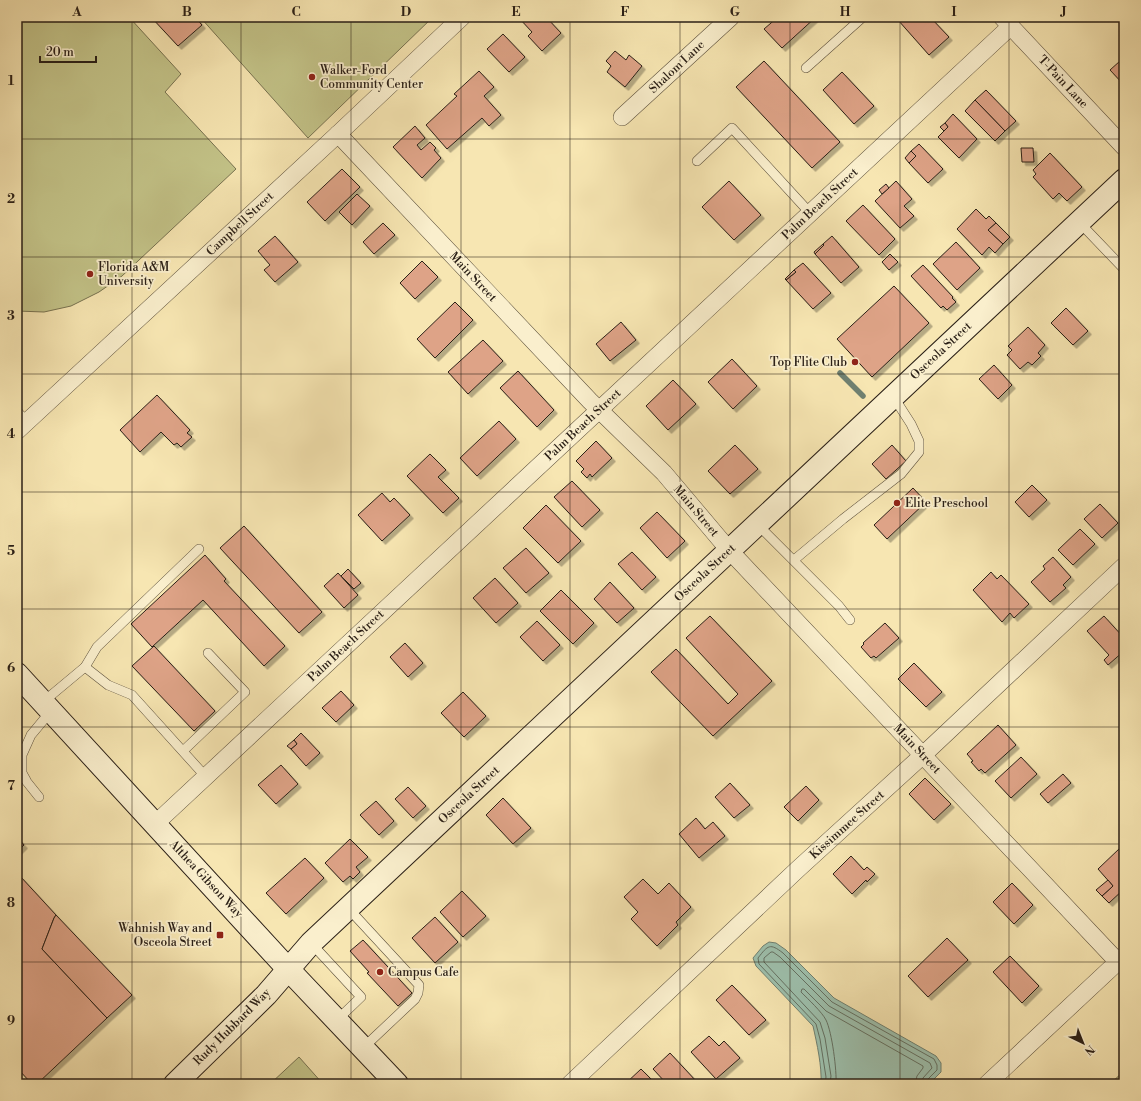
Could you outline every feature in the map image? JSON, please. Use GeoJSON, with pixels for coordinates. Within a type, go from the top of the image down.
{"type":"FeatureCollection","features":[{"type":"Feature","properties":{"kind":"street","name":"Campbell Street"},"geometry":{"type":"LineString","coordinates":[[20,421],[338,134],[462,17]]}},
{"type":"Feature","properties":{"kind":"street","name":"Shalom Lane"},"geometry":{"type":"LineString","coordinates":[[622,117],[731,17]]}},
{"type":"Feature","properties":{"kind":"street","name":"T-Pain Lane"},"geometry":{"type":"LineString","coordinates":[[1007,22],[1124,146]]}},
{"type":"Feature","properties":{"kind":"street","name":"Palm Beach Street"},"geometry":{"type":"LineString","coordinates":[[155,824],[810,213],[1007,22]]}},
{"type":"Feature","properties":{"kind":"street","name":"Main Street"},"geometry":{"type":"LineString","coordinates":[[338,134],[599,410],[664,473],[729,550],[923,756],[1121,959]]}},
{"type":"Feature","properties":{"kind":"street","name":"Osceola Street"},"geometry":{"type":"LineString","coordinates":[[288,969],[348,908],[1124,180]]}},
{"type":"Feature","properties":{"kind":"street","name":"Kissimmee Street"},"geometry":{"type":"LineString","coordinates":[[570,1084],[798,869],[923,756],[1124,566]]}},
{"type":"Feature","properties":{"kind":"street","name":"Althea Gibson Way"},"geometry":{"type":"LineString","coordinates":[[17,674],[288,969],[397,1084]]}},
{"type":"Feature","properties":{"kind":"street"},"geometry":{"type":"LineString","coordinates":[[987,1084],[1121,959]]}},
{"type":"Feature","properties":{"kind":"street","name":"Rudy Hubbard Way"},"geometry":{"type":"LineString","coordinates":[[175,1084],[266,995],[288,969]]}},
{"type":"Feature","properties":{"kind":"lane"},"geometry":{"type":"LineString","coordinates":[[806,68],[864,17]]}},
{"type":"Feature","properties":{"kind":"lane"},"geometry":{"type":"LineString","coordinates":[[698,161],[732,128],[810,213]]}},
{"type":"Feature","properties":{"kind":"lane"},"geometry":{"type":"LineString","coordinates":[[1079,222],[1124,269]]}},
{"type":"Feature","properties":{"kind":"lane"},"geometry":{"type":"LineString","coordinates":[[794,560],[842,519],[901,474],[919,452],[919,442],[911,424],[893,396]]}},
{"type":"Feature","properties":{"kind":"lane"},"geometry":{"type":"LineString","coordinates":[[757,524],[839,606],[850,620]]}},
{"type":"Feature","properties":{"kind":"lane"},"geometry":{"type":"LineString","coordinates":[[40,797],[27,782],[22,773],[22,755],[47,706],[85,666],[97,648],[199,549]]}},
{"type":"Feature","properties":{"kind":"lane"},"geometry":{"type":"LineString","coordinates":[[183,751],[245,692],[208,653]]}},
{"type":"Feature","properties":{"kind":"lane"},"geometry":{"type":"LineString","coordinates":[[85,666],[108,684],[132,695],[206,777]]}},
{"type":"Feature","properties":{"kind":"lane"},"geometry":{"type":"LineString","coordinates":[[348,908],[419,985],[418,993],[415,999],[363,1048]]}},
{"type":"Feature","properties":{"kind":"lane"},"geometry":{"type":"LineString","coordinates":[[311,944],[361,997],[336,1020]]}},
{"type":"Feature","properties":{"kind":"green space","name":"Florida A&M University"},"geometry":{"type":"Polygon","coordinates":[[[17,17],[129,17],[181,74],[165,92],[236,169],[122,276],[99,292],[71,306],[44,312],[17,311],[17,17]]]}},
{"type":"Feature","properties":{"kind":"green space","name":"Walker-Ford Community Center"},"geometry":{"type":"Polygon","coordinates":[[[200,17],[433,17],[308,138],[200,17]]]}},
{"type":"Feature","properties":{"kind":"green space"},"geometry":{"type":"Polygon","coordinates":[[[299,1057],[323,1084],[270,1084],[299,1057]]]}},
{"type":"Feature","properties":{"kind":"green space"},"geometry":{"type":"Polygon","coordinates":[[[1124,1071],[1124,1084],[1110,1084],[1124,1071]]]}},
{"type":"Feature","properties":{"kind":"water"},"geometry":{"type":"Polygon","coordinates":[[[769,942],[776,943],[786,950],[834,998],[936,1056],[941,1063],[941,1072],[929,1084],[821,1084],[820,1062],[813,1026],[756,966],[753,958],[763,946],[769,942]]]}},
{"type":"Feature","properties":{"kind":"building"},"geometry":{"type":"Polygon","coordinates":[[[151,17],[195,17],[202,25],[178,46],[151,17]]]}},
{"type":"Feature","properties":{"kind":"building"},"geometry":{"type":"Polygon","coordinates":[[[546,17],[561,33],[542,51],[528,36],[532,32],[519,18],[546,17]]]}},
{"type":"Feature","properties":{"kind":"building"},"geometry":{"type":"Polygon","coordinates":[[[778,17],[816,17],[782,48],[764,29],[778,17]]]}},
{"type":"Feature","properties":{"kind":"building"},"geometry":{"type":"Polygon","coordinates":[[[901,17],[930,17],[949,37],[929,55],[898,20],[901,17]]]}},
{"type":"Feature","properties":{"kind":"building"},"geometry":{"type":"Polygon","coordinates":[[[503,34],[525,57],[509,72],[487,49],[503,34]]]}},
{"type":"Feature","properties":{"kind":"building"},"geometry":{"type":"Polygon","coordinates":[[[615,51],[626,60],[629,55],[642,66],[625,87],[607,72],[611,66],[606,61],[615,51]]]}},
{"type":"Feature","properties":{"kind":"building"},"geometry":{"type":"Polygon","coordinates":[[[1124,58],[1124,66],[1120,61],[1124,58]]]}},
{"type":"Feature","properties":{"kind":"building"},"geometry":{"type":"Polygon","coordinates":[[[764,61],[840,142],[812,168],[736,87],[764,61]]]}},
{"type":"Feature","properties":{"kind":"building"},"geometry":{"type":"Polygon","coordinates":[[[1120,61],[1124,66],[1124,85],[1110,70],[1120,61]]]}},
{"type":"Feature","properties":{"kind":"building"},"geometry":{"type":"Polygon","coordinates":[[[479,71],[494,87],[484,96],[501,115],[489,126],[482,118],[447,149],[426,125],[457,96],[454,94],[479,71]]]}},
{"type":"Feature","properties":{"kind":"building"},"geometry":{"type":"Polygon","coordinates":[[[842,72],[874,106],[854,124],[823,90],[842,72]]]}},
{"type":"Feature","properties":{"kind":"building"},"geometry":{"type":"Polygon","coordinates":[[[986,90],[1016,121],[1005,131],[975,100],[986,90]]]}},
{"type":"Feature","properties":{"kind":"building"},"geometry":{"type":"Polygon","coordinates":[[[975,100],[1005,131],[995,141],[965,111],[975,100]]]}},
{"type":"Feature","properties":{"kind":"building"},"geometry":{"type":"Polygon","coordinates":[[[953,114],[977,139],[959,158],[938,137],[948,127],[945,123],[953,114]]]}},
{"type":"Feature","properties":{"kind":"building"},"geometry":{"type":"Polygon","coordinates":[[[945,123],[948,127],[944,131],[940,127],[945,123]]]}},
{"type":"Feature","properties":{"kind":"building"},"geometry":{"type":"Polygon","coordinates":[[[415,126],[425,138],[417,145],[421,150],[430,142],[436,148],[434,150],[441,158],[422,178],[393,147],[415,126]]]}},
{"type":"Feature","properties":{"kind":"building"},"geometry":{"type":"Polygon","coordinates":[[[919,144],[943,169],[928,183],[909,163],[916,156],[911,151],[919,144]]]}},
{"type":"Feature","properties":{"kind":"building"},"geometry":{"type":"Polygon","coordinates":[[[1021,148],[1033,148],[1034,162],[1022,162],[1021,148]]]}},
{"type":"Feature","properties":{"kind":"building"},"geometry":{"type":"Polygon","coordinates":[[[911,151],[916,156],[909,163],[905,158],[911,151]]]}},
{"type":"Feature","properties":{"kind":"building"},"geometry":{"type":"Polygon","coordinates":[[[1050,153],[1082,187],[1067,201],[1059,193],[1053,199],[1033,177],[1036,174],[1033,170],[1050,153]]]}},
{"type":"Feature","properties":{"kind":"building"},"geometry":{"type":"Polygon","coordinates":[[[342,169],[360,187],[325,221],[307,202],[342,169]]]}},
{"type":"Feature","properties":{"kind":"building"},"geometry":{"type":"Polygon","coordinates":[[[729,181],[761,215],[734,240],[702,207],[729,181]]]}},
{"type":"Feature","properties":{"kind":"building"},"geometry":{"type":"Polygon","coordinates":[[[896,181],[912,199],[904,206],[914,216],[900,228],[875,201],[896,181]]]}},
{"type":"Feature","properties":{"kind":"building"},"geometry":{"type":"Polygon","coordinates":[[[886,184],[889,188],[882,194],[879,190],[886,184]]]}},
{"type":"Feature","properties":{"kind":"building"},"geometry":{"type":"Polygon","coordinates":[[[357,194],[370,206],[352,225],[339,212],[357,194]]]}},
{"type":"Feature","properties":{"kind":"building"},"geometry":{"type":"Polygon","coordinates":[[[863,205],[895,239],[879,255],[846,221],[863,205]]]}},
{"type":"Feature","properties":{"kind":"building"},"geometry":{"type":"Polygon","coordinates":[[[976,209],[986,219],[989,216],[996,223],[988,230],[1003,244],[995,253],[989,247],[982,255],[957,229],[976,209]]]}},
{"type":"Feature","properties":{"kind":"building"},"geometry":{"type":"Polygon","coordinates":[[[383,223],[395,235],[374,254],[363,242],[383,223]]]}},
{"type":"Feature","properties":{"kind":"building"},"geometry":{"type":"Polygon","coordinates":[[[996,223],[1010,237],[1003,244],[988,230],[996,223]]]}},
{"type":"Feature","properties":{"kind":"building"},"geometry":{"type":"Polygon","coordinates":[[[1124,227],[1124,236],[1119,231],[1124,227]]]}},
{"type":"Feature","properties":{"kind":"building"},"geometry":{"type":"Polygon","coordinates":[[[275,236],[298,262],[275,282],[264,270],[270,265],[258,251],[275,236]]]}},
{"type":"Feature","properties":{"kind":"building"},"geometry":{"type":"Polygon","coordinates":[[[832,236],[859,267],[841,283],[815,254],[832,236]]]}},
{"type":"Feature","properties":{"kind":"building"},"geometry":{"type":"Polygon","coordinates":[[[956,242],[980,268],[957,290],[933,264],[956,242]]]}},
{"type":"Feature","properties":{"kind":"building"},"geometry":{"type":"Polygon","coordinates":[[[823,244],[824,245],[815,254],[814,252],[823,244]]]}},
{"type":"Feature","properties":{"kind":"building"},"geometry":{"type":"Polygon","coordinates":[[[890,254],[898,262],[889,270],[882,262],[890,254]]]}},
{"type":"Feature","properties":{"kind":"building"},"geometry":{"type":"Polygon","coordinates":[[[422,261],[438,277],[415,299],[400,283],[422,261]]]}},
{"type":"Feature","properties":{"kind":"building"},"geometry":{"type":"Polygon","coordinates":[[[803,263],[831,293],[813,309],[786,280],[796,272],[794,270],[803,263]]]}},
{"type":"Feature","properties":{"kind":"building"},"geometry":{"type":"Polygon","coordinates":[[[923,265],[956,302],[947,310],[943,306],[941,308],[911,276],[923,265]]]}},
{"type":"Feature","properties":{"kind":"building"},"geometry":{"type":"Polygon","coordinates":[[[794,270],[796,272],[786,280],[785,279],[794,270]]]}},
{"type":"Feature","properties":{"kind":"building"},"geometry":{"type":"Polygon","coordinates":[[[894,286],[929,323],[872,377],[837,339],[894,286]]]}},
{"type":"Feature","properties":{"kind":"building"},"geometry":{"type":"Polygon","coordinates":[[[455,302],[473,320],[435,358],[417,339],[455,302]]]}},
{"type":"Feature","properties":{"kind":"building"},"geometry":{"type":"Polygon","coordinates":[[[1066,308],[1088,331],[1073,345],[1051,323],[1066,308]]]}},
{"type":"Feature","properties":{"kind":"building"},"geometry":{"type":"Polygon","coordinates":[[[621,322],[636,340],[610,361],[596,344],[621,322]]]}},
{"type":"Feature","properties":{"kind":"building"},"geometry":{"type":"Polygon","coordinates":[[[1028,327],[1045,345],[1038,353],[1041,356],[1032,365],[1028,362],[1020,369],[1007,355],[1012,350],[1008,346],[1028,327]]]}},
{"type":"Feature","properties":{"kind":"building"},"geometry":{"type":"Polygon","coordinates":[[[483,340],[503,361],[468,394],[448,372],[483,340]]]}},
{"type":"Feature","properties":{"kind":"building"},"geometry":{"type":"Polygon","coordinates":[[[732,359],[757,386],[733,409],[708,382],[732,359]]]}},
{"type":"Feature","properties":{"kind":"building"},"geometry":{"type":"Polygon","coordinates":[[[994,365],[1012,385],[998,399],[979,379],[994,365]]]}},
{"type":"Feature","properties":{"kind":"building"},"geometry":{"type":"Polygon","coordinates":[[[518,371],[554,410],[537,427],[500,388],[518,371]]]}},
{"type":"Feature","properties":{"kind":"building"},"geometry":{"type":"Polygon","coordinates":[[[673,380],[696,404],[668,430],[646,406],[673,380]]]}},
{"type":"Feature","properties":{"kind":"building"},"geometry":{"type":"Polygon","coordinates":[[[157,395],[190,430],[187,433],[192,437],[181,447],[177,443],[174,445],[161,432],[140,452],[120,430],[157,395]]]}},
{"type":"Feature","properties":{"kind":"building"},"geometry":{"type":"Polygon","coordinates":[[[499,421],[516,439],[477,476],[460,458],[499,421]]]}},
{"type":"Feature","properties":{"kind":"building"},"geometry":{"type":"Polygon","coordinates":[[[596,441],[612,458],[592,477],[590,474],[587,478],[581,472],[584,469],[576,461],[596,441]]]}},
{"type":"Feature","properties":{"kind":"building"},"geometry":{"type":"Polygon","coordinates":[[[735,445],[758,469],[730,494],[708,471],[735,445]]]}},
{"type":"Feature","properties":{"kind":"building"},"geometry":{"type":"Polygon","coordinates":[[[892,445],[906,461],[886,479],[872,464],[892,445]]]}},
{"type":"Feature","properties":{"kind":"building"},"geometry":{"type":"Polygon","coordinates":[[[430,454],[446,470],[438,477],[459,498],[443,513],[407,476],[430,454]]]}},
{"type":"Feature","properties":{"kind":"building"},"geometry":{"type":"Polygon","coordinates":[[[572,481],[600,510],[582,527],[554,497],[572,481]]]}},
{"type":"Feature","properties":{"kind":"building"},"geometry":{"type":"Polygon","coordinates":[[[1032,485],[1047,500],[1029,517],[1015,502],[1032,485]]]}},
{"type":"Feature","properties":{"kind":"building"},"geometry":{"type":"Polygon","coordinates":[[[913,488],[926,502],[887,539],[874,525],[913,488]]]}},
{"type":"Feature","properties":{"kind":"building"},"geometry":{"type":"Polygon","coordinates":[[[382,493],[390,502],[394,498],[410,515],[382,541],[358,515],[382,493]]]}},
{"type":"Feature","properties":{"kind":"building"},"geometry":{"type":"Polygon","coordinates":[[[1100,504],[1118,523],[1102,538],[1084,519],[1100,504]]]}},
{"type":"Feature","properties":{"kind":"building"},"geometry":{"type":"Polygon","coordinates":[[[546,505],[581,541],[558,563],[523,528],[546,505]]]}},
{"type":"Feature","properties":{"kind":"building"},"geometry":{"type":"Polygon","coordinates":[[[657,512],[685,541],[667,558],[640,528],[657,512]]]}},
{"type":"Feature","properties":{"kind":"building"},"geometry":{"type":"Polygon","coordinates":[[[244,526],[322,612],[299,633],[220,548],[244,526]]]}},
{"type":"Feature","properties":{"kind":"building"},"geometry":{"type":"Polygon","coordinates":[[[1080,529],[1095,544],[1073,565],[1058,550],[1080,529]]]}},
{"type":"Feature","properties":{"kind":"building"},"geometry":{"type":"Polygon","coordinates":[[[526,548],[549,573],[526,593],[503,568],[526,548]]]}},
{"type":"Feature","properties":{"kind":"building"},"geometry":{"type":"Polygon","coordinates":[[[632,552],[656,577],[642,590],[618,564],[632,552]]]}},
{"type":"Feature","properties":{"kind":"building"},"geometry":{"type":"Polygon","coordinates":[[[205,555],[226,579],[224,581],[285,646],[264,666],[203,600],[152,647],[131,624],[205,555]]]}},
{"type":"Feature","properties":{"kind":"building"},"geometry":{"type":"Polygon","coordinates":[[[1053,557],[1071,577],[1063,585],[1066,588],[1050,602],[1031,582],[1045,569],[1043,566],[1053,557]]]}},
{"type":"Feature","properties":{"kind":"building"},"geometry":{"type":"Polygon","coordinates":[[[348,569],[361,583],[354,589],[341,576],[348,569]]]}},
{"type":"Feature","properties":{"kind":"building"},"geometry":{"type":"Polygon","coordinates":[[[991,572],[997,579],[1001,575],[1029,604],[1014,618],[1010,613],[1002,622],[973,590],[991,572]]]}},
{"type":"Feature","properties":{"kind":"building"},"geometry":{"type":"Polygon","coordinates":[[[338,573],[358,595],[344,608],[324,586],[338,573]]]}},
{"type":"Feature","properties":{"kind":"building"},"geometry":{"type":"Polygon","coordinates":[[[495,578],[518,603],[496,623],[473,598],[495,578]]]}},
{"type":"Feature","properties":{"kind":"building"},"geometry":{"type":"Polygon","coordinates":[[[610,582],[634,608],[617,623],[594,599],[610,582]]]}},
{"type":"Feature","properties":{"kind":"building"},"geometry":{"type":"Polygon","coordinates":[[[561,590],[594,623],[573,644],[540,611],[561,590]]]}},
{"type":"Feature","properties":{"kind":"building"},"geometry":{"type":"Polygon","coordinates":[[[710,616],[772,681],[713,736],[651,672],[676,649],[728,704],[738,694],[686,638],[710,616]]]}},
{"type":"Feature","properties":{"kind":"building"},"geometry":{"type":"Polygon","coordinates":[[[1104,616],[1124,638],[1124,651],[1108,665],[1104,660],[1109,655],[1087,631],[1104,616]]]}},
{"type":"Feature","properties":{"kind":"building"},"geometry":{"type":"Polygon","coordinates":[[[537,621],[560,645],[543,661],[520,637],[537,621]]]}},
{"type":"Feature","properties":{"kind":"building"},"geometry":{"type":"Polygon","coordinates":[[[885,623],[899,638],[876,658],[874,656],[871,658],[861,647],[864,644],[863,643],[885,623]]]}},
{"type":"Feature","properties":{"kind":"building"},"geometry":{"type":"Polygon","coordinates":[[[405,643],[423,663],[408,677],[390,657],[405,643]]]}},
{"type":"Feature","properties":{"kind":"building"},"geometry":{"type":"Polygon","coordinates":[[[154,646],[215,711],[194,731],[132,666],[154,646]]]}},
{"type":"Feature","properties":{"kind":"building"},"geometry":{"type":"Polygon","coordinates":[[[914,663],[942,692],[926,707],[898,679],[914,663]]]}},
{"type":"Feature","properties":{"kind":"building"},"geometry":{"type":"Polygon","coordinates":[[[341,691],[354,705],[336,722],[322,708],[341,691]]]}},
{"type":"Feature","properties":{"kind":"building"},"geometry":{"type":"Polygon","coordinates":[[[463,692],[486,716],[464,737],[441,713],[463,692]]]}},
{"type":"Feature","properties":{"kind":"building"},"geometry":{"type":"Polygon","coordinates":[[[998,725],[1016,745],[985,773],[981,769],[979,771],[971,762],[973,761],[967,754],[998,725]]]}},
{"type":"Feature","properties":{"kind":"building"},"geometry":{"type":"Polygon","coordinates":[[[301,733],[320,753],[306,766],[291,749],[297,744],[294,740],[301,733]]]}},
{"type":"Feature","properties":{"kind":"building"},"geometry":{"type":"Polygon","coordinates":[[[294,740],[297,744],[291,749],[287,746],[294,740]]]}},
{"type":"Feature","properties":{"kind":"building"},"geometry":{"type":"Polygon","coordinates":[[[1021,757],[1037,774],[1011,798],[995,781],[1021,757]]]}},
{"type":"Feature","properties":{"kind":"building"},"geometry":{"type":"Polygon","coordinates":[[[281,765],[298,784],[276,804],[258,785],[281,765]]]}},
{"type":"Feature","properties":{"kind":"building"},"geometry":{"type":"Polygon","coordinates":[[[1063,774],[1071,783],[1048,803],[1040,794],[1063,774]]]}},
{"type":"Feature","properties":{"kind":"building"},"geometry":{"type":"Polygon","coordinates":[[[925,778],[951,804],[934,820],[909,794],[925,778]]]}},
{"type":"Feature","properties":{"kind":"building"},"geometry":{"type":"Polygon","coordinates":[[[730,783],[750,805],[734,818],[715,797],[730,783]]]}},
{"type":"Feature","properties":{"kind":"building"},"geometry":{"type":"Polygon","coordinates":[[[806,786],[819,800],[798,821],[784,807],[806,786]]]}},
{"type":"Feature","properties":{"kind":"building"},"geometry":{"type":"Polygon","coordinates":[[[408,787],[426,806],[413,818],[395,799],[408,787]]]}},
{"type":"Feature","properties":{"kind":"building"},"geometry":{"type":"Polygon","coordinates":[[[503,798],[531,828],[513,844],[486,815],[503,798]]]}},
{"type":"Feature","properties":{"kind":"building"},"geometry":{"type":"Polygon","coordinates":[[[376,801],[394,821],[379,835],[360,815],[376,801]]]}},
{"type":"Feature","properties":{"kind":"building"},"geometry":{"type":"Polygon","coordinates":[[[696,818],[705,829],[713,822],[725,836],[699,858],[679,834],[696,818]]]}},
{"type":"Feature","properties":{"kind":"building"},"geometry":{"type":"Polygon","coordinates":[[[17,837],[24,845],[17,852],[17,837]]]}},
{"type":"Feature","properties":{"kind":"building"},"geometry":{"type":"Polygon","coordinates":[[[350,839],[368,857],[356,867],[360,872],[353,879],[350,876],[343,882],[325,863],[350,839]]]}},
{"type":"Feature","properties":{"kind":"building"},"geometry":{"type":"Polygon","coordinates":[[[1120,848],[1124,852],[1124,889],[1109,903],[1102,896],[1113,886],[1098,869],[1120,848]]]}},
{"type":"Feature","properties":{"kind":"building"},"geometry":{"type":"Polygon","coordinates":[[[851,856],[864,870],[867,867],[875,874],[867,882],[866,880],[852,894],[833,874],[851,856]]]}},
{"type":"Feature","properties":{"kind":"building"},"geometry":{"type":"Polygon","coordinates":[[[305,858],[324,878],[286,914],[266,893],[305,858]]]}},
{"type":"Feature","properties":{"kind":"building"},"geometry":{"type":"Polygon","coordinates":[[[20,876],[56,915],[42,949],[107,1018],[37,1084],[32,1084],[17,1068],[17,879],[20,876]]]}},
{"type":"Feature","properties":{"kind":"building"},"geometry":{"type":"Polygon","coordinates":[[[643,879],[658,894],[669,883],[691,907],[676,922],[678,925],[657,946],[631,919],[638,912],[624,897],[643,879]]]}},
{"type":"Feature","properties":{"kind":"building"},"geometry":{"type":"Polygon","coordinates":[[[1108,880],[1113,886],[1102,896],[1096,890],[1108,880]]]}},
{"type":"Feature","properties":{"kind":"building"},"geometry":{"type":"Polygon","coordinates":[[[1012,883],[1033,905],[1014,924],[993,902],[1012,883]]]}},
{"type":"Feature","properties":{"kind":"building"},"geometry":{"type":"Polygon","coordinates":[[[462,891],[486,916],[463,937],[440,912],[462,891]]]}},
{"type":"Feature","properties":{"kind":"building"},"geometry":{"type":"Polygon","coordinates":[[[56,915],[132,995],[107,1018],[42,949],[56,915]]]}},
{"type":"Feature","properties":{"kind":"building"},"geometry":{"type":"Polygon","coordinates":[[[435,917],[458,942],[435,963],[412,938],[435,917]]]}},
{"type":"Feature","properties":{"kind":"building"},"geometry":{"type":"Polygon","coordinates":[[[947,938],[968,960],[928,997],[908,976],[947,938]]]}},
{"type":"Feature","properties":{"kind":"building","name":"Campus Cafe"},"geometry":{"type":"Polygon","coordinates":[[[363,940],[412,993],[398,1006],[367,973],[369,972],[350,951],[363,940]]]}},
{"type":"Feature","properties":{"kind":"building"},"geometry":{"type":"Polygon","coordinates":[[[1010,956],[1039,986],[1022,1003],[993,972],[1010,956]]]}},
{"type":"Feature","properties":{"kind":"building"},"geometry":{"type":"Polygon","coordinates":[[[732,985],[766,1020],[749,1035],[716,1000],[732,985]]]}},
{"type":"Feature","properties":{"kind":"building"},"geometry":{"type":"Polygon","coordinates":[[[709,1036],[719,1046],[724,1041],[740,1058],[716,1079],[691,1052],[709,1036]]]}},
{"type":"Feature","properties":{"kind":"building"},"geometry":{"type":"Polygon","coordinates":[[[670,1053],[697,1082],[695,1084],[667,1084],[653,1069],[670,1053]]]}},
{"type":"Feature","properties":{"kind":"building"},"geometry":{"type":"Polygon","coordinates":[[[641,1069],[656,1084],[625,1084],[641,1069]]]}},
{"type":"Feature","properties":{"kind":"waterway"},"geometry":{"type":"LineString","coordinates":[[840,373],[863,396]]}},
{"type":"Feature","properties":{"kind":"place","name":"Walker-Ford Community Center"},"geometry":{"type":"Point","coordinates":[312,77]}},
{"type":"Feature","properties":{"kind":"place","name":"Florida A&M University"},"geometry":{"type":"Point","coordinates":[90,274]}},
{"type":"Feature","properties":{"kind":"place","name":"Top Flite Club"},"geometry":{"type":"Point","coordinates":[855,362]}},
{"type":"Feature","properties":{"kind":"place","name":"Elite Preschool"},"geometry":{"type":"Point","coordinates":[897,503]}},
{"type":"Feature","properties":{"kind":"place","name":"Wahnish Way and Osceola Street"},"geometry":{"type":"Point","coordinates":[220,935]}},
{"type":"Feature","properties":{"kind":"place","name":"Campus Cafe"},"geometry":{"type":"Point","coordinates":[380,972]}}]}
